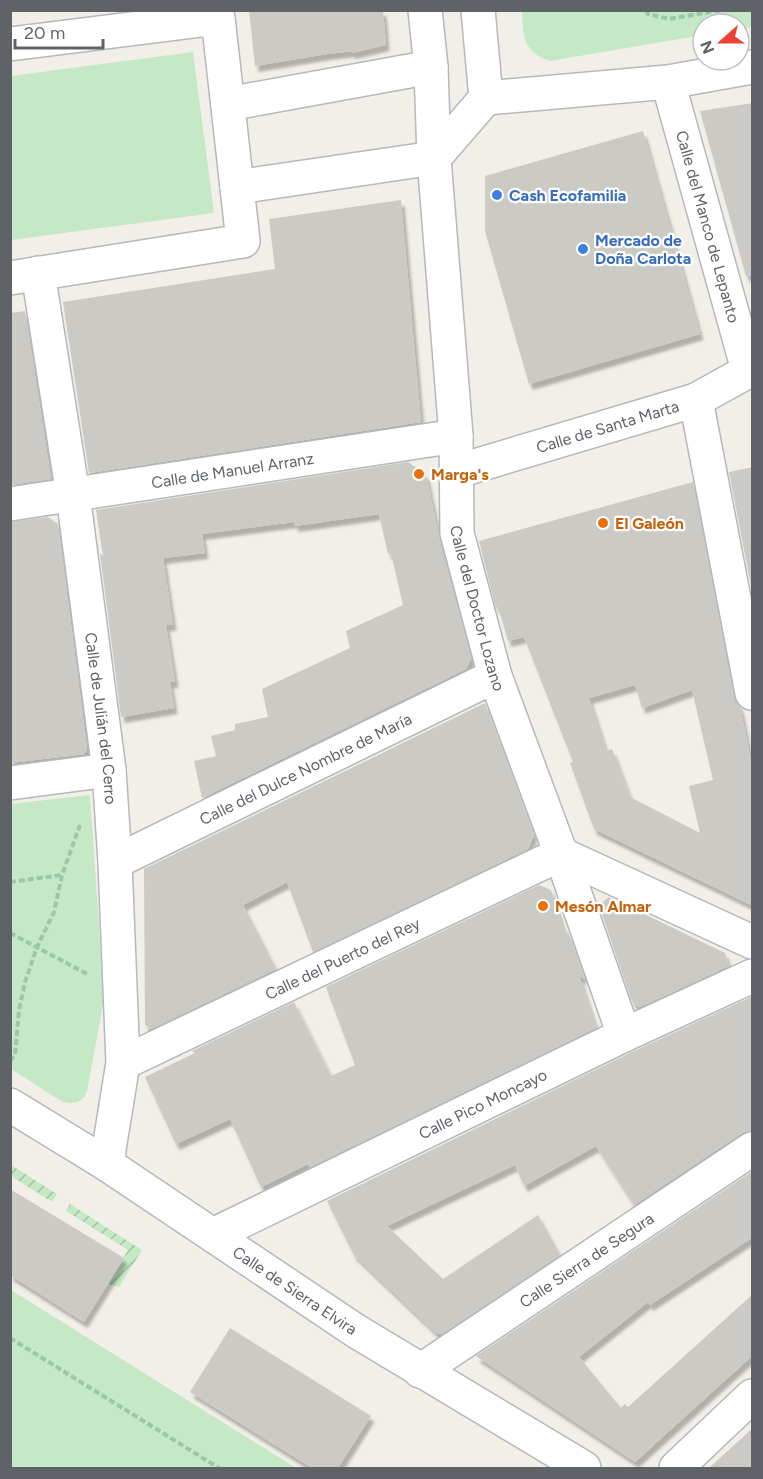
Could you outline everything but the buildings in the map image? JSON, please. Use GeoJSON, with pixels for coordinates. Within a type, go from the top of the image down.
{"type":"FeatureCollection","features":[{"type":"Feature","properties":{"kind":"street","name":"Calle del Doctor Lozano"},"geometry":{"type":"LineString","coordinates":[[425,10],[431,67],[434,158],[456,436],[457,533],[495,676],[561,854],[624,1035]]}},
{"type":"Feature","properties":{"kind":"street"},"geometry":{"type":"LineString","coordinates":[[237,187],[434,158],[486,98],[478,10]]}},
{"type":"Feature","properties":{"kind":"street"},"geometry":{"type":"LineString","coordinates":[[10,44],[218,18],[243,242],[24,275]]}},
{"type":"Feature","properties":{"kind":"street"},"geometry":{"type":"LineString","coordinates":[[228,104],[431,67],[486,98],[668,82],[753,67]]}},
{"type":"Feature","properties":{"kind":"street","name":"Calle del Manco de Lepanto"},"geometry":{"type":"LineString","coordinates":[[668,82],[750,370]]}},
{"type":"Feature","properties":{"kind":"street","name":"Calle de Julián del Cerro"},"geometry":{"type":"LineString","coordinates":[[24,275],[72,495],[108,770],[115,862],[123,1063],[108,1165]]}},
{"type":"Feature","properties":{"kind":"street","name":"Calle de Santa Marta"},"geometry":{"type":"LineString","coordinates":[[458,471],[696,400],[750,370]]}},
{"type":"Feature","properties":{"kind":"street"},"geometry":{"type":"LineString","coordinates":[[696,400],[753,693]]}},
{"type":"Feature","properties":{"kind":"street","name":"Calle de Manuel Arranz"},"geometry":{"type":"LineString","coordinates":[[10,504],[456,436]]}},
{"type":"Feature","properties":{"kind":"street","name":"Calle del Dulce Nombre de María"},"geometry":{"type":"LineString","coordinates":[[115,862],[495,676]]}},
{"type":"Feature","properties":{"kind":"street"},"geometry":{"type":"LineString","coordinates":[[10,783],[108,770]]}},
{"type":"Feature","properties":{"kind":"street"},"geometry":{"type":"LineString","coordinates":[[561,854],[753,942]]}},
{"type":"Feature","properties":{"kind":"street","name":"Calle del Puerto del Rey"},"geometry":{"type":"LineString","coordinates":[[123,1063],[561,854]]}},
{"type":"Feature","properties":{"kind":"street","name":"Calle Pico Moncayo"},"geometry":{"type":"LineString","coordinates":[[213,1235],[624,1035],[753,976]]}},
{"type":"Feature","properties":{"kind":"street","name":"Calle de Sierra Elvira"},"geometry":{"type":"LineString","coordinates":[[10,1105],[108,1165],[356,1331],[584,1468]]}},
{"type":"Feature","properties":{"kind":"street","name":"Calle Sierra de Segura"},"geometry":{"type":"LineString","coordinates":[[420,1371],[753,1149]]}},
{"type":"Feature","properties":{"kind":"street"},"geometry":{"type":"LineString","coordinates":[[676,1468],[753,1396]]}},
{"type":"Feature","properties":{"kind":"path"},"geometry":{"type":"LineString","coordinates":[[646,10],[648,14],[669,20],[723,10]]}},
{"type":"Feature","properties":{"kind":"path"},"geometry":{"type":"LineString","coordinates":[[10,1061],[15,1055],[19,1010],[25,982],[37,947],[54,912],[81,820]]}},
{"type":"Feature","properties":{"kind":"path"},"geometry":{"type":"LineString","coordinates":[[10,882],[63,875]]}},
{"type":"Feature","properties":{"kind":"path"},"geometry":{"type":"LineString","coordinates":[[10,933],[120,994]]}},
{"type":"Feature","properties":{"kind":"path"},"geometry":{"type":"LineString","coordinates":[[10,1338],[219,1468]]}},
{"type":"Feature","properties":{"kind":"green space"},"geometry":{"type":"Polygon","coordinates":[[[522,11],[752,11],[752,27],[751,12],[691,12],[691,37],[550,61],[534,53],[526,42],[522,11]]]}},
{"type":"Feature","properties":{"kind":"green space"},"geometry":{"type":"Polygon","coordinates":[[[193,52],[214,213],[11,240],[11,76],[193,52]]]}},
{"type":"Feature","properties":{"kind":"green space"},"geometry":{"type":"Polygon","coordinates":[[[90,795],[104,999],[87,1092],[79,1101],[69,1103],[61,1101],[11,1069],[10,804],[90,795]]]}},
{"type":"Feature","properties":{"kind":"green space"},"geometry":{"type":"Polygon","coordinates":[[[11,1165],[57,1194],[52,1202],[11,1176],[11,1165]]]}},
{"type":"Feature","properties":{"kind":"green space"},"geometry":{"type":"Polygon","coordinates":[[[70,1204],[142,1250],[119,1287],[108,1284],[128,1250],[66,1211],[70,1204]]]}},
{"type":"Feature","properties":{"kind":"green space"},"geometry":{"type":"Polygon","coordinates":[[[11,1290],[296,1468],[11,1468],[11,1290]]]}},
{"type":"Feature","properties":{"kind":"place","name":"Cash Ecofamilia"},"geometry":{"type":"Point","coordinates":[497,195]}},
{"type":"Feature","properties":{"kind":"place","name":"Mercado de Doña Carlota"},"geometry":{"type":"Point","coordinates":[583,249]}},
{"type":"Feature","properties":{"kind":"place","name":"Marga's"},"geometry":{"type":"Point","coordinates":[419,474]}},
{"type":"Feature","properties":{"kind":"place","name":"El Galeón"},"geometry":{"type":"Point","coordinates":[603,523]}},
{"type":"Feature","properties":{"kind":"place","name":"Mesón Almar"},"geometry":{"type":"Point","coordinates":[543,906]}}]}
